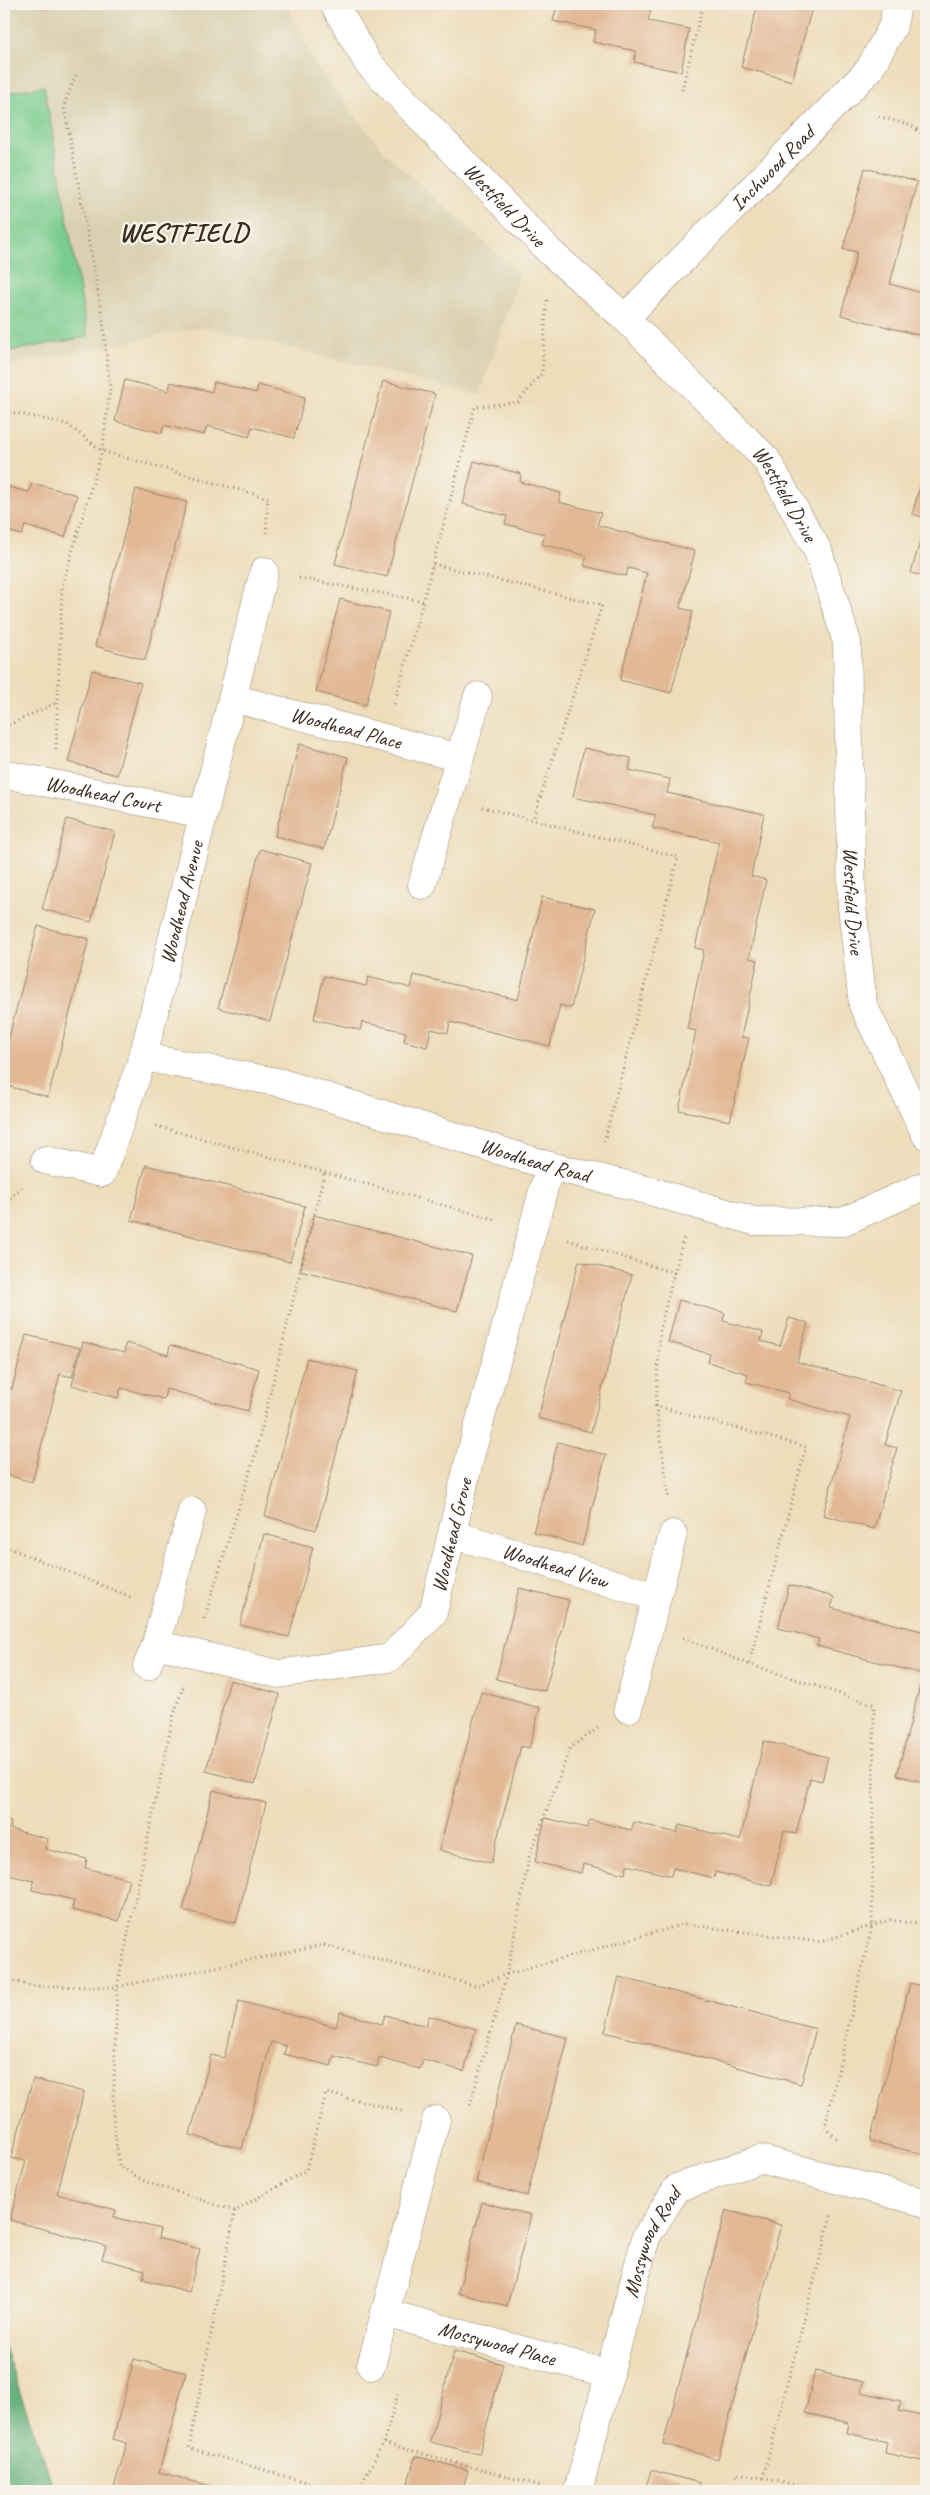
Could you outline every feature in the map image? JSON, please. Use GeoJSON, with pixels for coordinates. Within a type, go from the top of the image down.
{"type":"FeatureCollection","features":[{"type":"Feature","properties":{"kind":"street","name":"Westfield Drive"},"geometry":{"type":"LineString","coordinates":[[334,4],[368,63],[550,252],[625,318],[766,458],[818,551],[847,642],[852,906],[863,1005],[926,1135]]}},
{"type":"Feature","properties":{"kind":"street","name":"Inchwood Road"},"geometry":{"type":"LineString","coordinates":[[625,318],[869,70],[892,26],[898,4]]}},
{"type":"Feature","properties":{"kind":"street","name":"Woodhead Avenue"},"geometry":{"type":"LineString","coordinates":[[45,1160],[102,1173],[143,1057],[264,571]]}},
{"type":"Feature","properties":{"kind":"street"},"geometry":{"type":"LineString","coordinates":[[422,885],[478,696]]}},
{"type":"Feature","properties":{"kind":"street","name":"Woodhead Place"},"geometry":{"type":"LineString","coordinates":[[232,698],[460,758]]}},
{"type":"Feature","properties":{"kind":"street","name":"Woodhead Court"},"geometry":{"type":"LineString","coordinates":[[4,774],[203,814]]}},
{"type":"Feature","properties":{"kind":"street","name":"Woodhead Road"},"geometry":{"type":"LineString","coordinates":[[143,1057],[282,1083],[550,1166],[754,1221],[842,1222],[926,1185]]}},
{"type":"Feature","properties":{"kind":"street","name":"Woodhead Grove"},"geometry":{"type":"LineString","coordinates":[[192,1511],[151,1655],[193,1653],[278,1674],[390,1658],[433,1613],[471,1453],[534,1230],[550,1166]]}},
{"type":"Feature","properties":{"kind":"street","name":"Woodhead View"},"geometry":{"type":"LineString","coordinates":[[452,1534],[657,1597]]}},
{"type":"Feature","properties":{"kind":"street"},"geometry":{"type":"LineString","coordinates":[[628,1709],[673,1534]]}},
{"type":"Feature","properties":{"kind":"street"},"geometry":{"type":"LineString","coordinates":[[371,2366],[436,2120]]}},
{"type":"Feature","properties":{"kind":"street","name":"Mossywood Road"},"geometry":{"type":"LineString","coordinates":[[578,2491],[646,2237],[677,2188],[760,2159],[926,2203]]}},
{"type":"Feature","properties":{"kind":"street","name":"Mossywood Place"},"geometry":{"type":"LineString","coordinates":[[385,2313],[610,2374]]}},
{"type":"Feature","properties":{"kind":"path"},"geometry":{"type":"LineString","coordinates":[[682,90],[702,4]]}},
{"type":"Feature","properties":{"kind":"path"},"geometry":{"type":"LineString","coordinates":[[54,784],[62,586],[102,451],[110,390],[103,321],[64,105],[76,72]]}},
{"type":"Feature","properties":{"kind":"path"},"geometry":{"type":"LineString","coordinates":[[836,104],[910,125],[926,136]]}},
{"type":"Feature","properties":{"kind":"path"},"geometry":{"type":"LineString","coordinates":[[385,738],[475,407],[518,402],[542,373],[550,252]]}},
{"type":"Feature","properties":{"kind":"path"},"geometry":{"type":"LineString","coordinates":[[4,413],[11,412],[67,424],[102,451],[268,498],[264,571],[423,601]]}},
{"type":"Feature","properties":{"kind":"path"},"geometry":{"type":"LineString","coordinates":[[433,564],[602,605],[533,820]]}},
{"type":"Feature","properties":{"kind":"path"},"geometry":{"type":"LineString","coordinates":[[4,728],[58,702]]}},
{"type":"Feature","properties":{"kind":"path"},"geometry":{"type":"LineString","coordinates":[[447,798],[678,858],[596,1177]]}},
{"type":"Feature","properties":{"kind":"path"},"geometry":{"type":"LineString","coordinates":[[122,1117],[325,1171],[534,1230],[674,1273],[660,1329],[656,1406],[673,1534]]}},
{"type":"Feature","properties":{"kind":"path"},"geometry":{"type":"LineString","coordinates":[[325,1171],[255,1455],[174,1717],[117,1987],[114,2116],[120,2166],[146,2182],[234,2211],[306,2170],[326,2093],[464,2126],[507,1974],[529,1857],[570,1748],[628,1709]]}},
{"type":"Feature","properties":{"kind":"path"},"geometry":{"type":"LineString","coordinates":[[656,1406],[806,1447],[749,1664]]}},
{"type":"Feature","properties":{"kind":"path"},"geometry":{"type":"LineString","coordinates":[[4,1546],[72,1575],[165,1610]]}},
{"type":"Feature","properties":{"kind":"path"},"geometry":{"type":"LineString","coordinates":[[650,1626],[749,1664],[874,1704],[872,1926],[825,2126],[846,2148],[840,2180],[763,2478]]}},
{"type":"Feature","properties":{"kind":"path"},"geometry":{"type":"LineString","coordinates":[[4,1979],[34,1986],[117,1987],[324,1945],[477,1986],[507,1974],[684,1924],[820,1942],[890,1920],[926,1925]]}},
{"type":"Feature","properties":{"kind":"path"},"geometry":{"type":"LineString","coordinates":[[234,2211],[189,2448],[336,2491]]}},
{"type":"Feature","properties":{"kind":"path"},"geometry":{"type":"LineString","coordinates":[[358,2491],[383,2443],[551,2489]]}},
{"type":"Feature","properties":{"kind":"path"},"geometry":{"type":"LineString","coordinates":[[732,2491],[737,2473],[826,2491]]}},
{"type":"Feature","properties":{"kind":"shaded area"},"geometry":{"type":"Polygon","coordinates":[[[4,4],[286,4],[316,66],[384,152],[520,274],[480,395],[203,327],[4,366],[4,4]]]}},
{"type":"Feature","properties":{"kind":"green space"},"geometry":{"type":"Polygon","coordinates":[[[44,86],[88,337],[4,352],[4,93],[44,86]]]}},
{"type":"Feature","properties":{"kind":"green space"},"geometry":{"type":"Polygon","coordinates":[[[4,2347],[55,2491],[4,2491],[4,2347]]]}},
{"type":"Feature","properties":{"kind":"building"},"geometry":{"type":"Polygon","coordinates":[[[34,4],[49,4],[48,8],[34,4]]]}},
{"type":"Feature","properties":{"kind":"building"},"geometry":{"type":"Polygon","coordinates":[[[550,4],[623,4],[651,10],[648,21],[689,29],[681,72],[634,62],[636,51],[593,42],[596,30],[553,21],[557,6],[550,4]]]}},
{"type":"Feature","properties":{"kind":"building"},"geometry":{"type":"Polygon","coordinates":[[[758,4],[813,4],[792,81],[741,67],[758,4]]]}},
{"type":"Feature","properties":{"kind":"building"},"geometry":{"type":"Polygon","coordinates":[[[865,168],[917,182],[890,284],[926,294],[926,337],[841,315],[857,252],[843,249],[865,168]]]}},
{"type":"Feature","properties":{"kind":"building"},"geometry":{"type":"Polygon","coordinates":[[[125,380],[168,391],[171,382],[212,392],[214,382],[256,393],[258,385],[305,397],[294,438],[252,427],[249,437],[207,426],[204,435],[164,425],[162,433],[115,421],[125,380]]]}},
{"type":"Feature","properties":{"kind":"building"},"geometry":{"type":"Polygon","coordinates":[[[383,381],[435,394],[387,577],[335,564],[383,381]]]}},
{"type":"Feature","properties":{"kind":"building"},"geometry":{"type":"Polygon","coordinates":[[[474,461],[521,474],[520,482],[561,493],[559,502],[601,513],[597,525],[695,551],[680,608],[693,611],[671,693],[620,680],[647,573],[628,568],[626,576],[584,566],[587,556],[542,544],[545,534],[505,524],[507,516],[463,504],[474,461]]]}},
{"type":"Feature","properties":{"kind":"building"},"geometry":{"type":"Polygon","coordinates":[[[926,466],[926,518],[912,514],[926,466]]]}},
{"type":"Feature","properties":{"kind":"building"},"geometry":{"type":"Polygon","coordinates":[[[32,483],[77,495],[65,537],[25,526],[22,535],[4,530],[4,486],[29,492],[32,483]]]}},
{"type":"Feature","properties":{"kind":"building"},"geometry":{"type":"Polygon","coordinates":[[[136,489],[187,502],[145,660],[95,646],[136,489]]]}},
{"type":"Feature","properties":{"kind":"building"},"geometry":{"type":"Polygon","coordinates":[[[926,521],[926,577],[911,573],[926,521]]]}},
{"type":"Feature","properties":{"kind":"building"},"geometry":{"type":"Polygon","coordinates":[[[340,599],[389,612],[366,705],[316,692],[340,599]]]}},
{"type":"Feature","properties":{"kind":"building"},"geometry":{"type":"Polygon","coordinates":[[[92,670],[141,683],[117,775],[68,762],[92,670]]]}},
{"type":"Feature","properties":{"kind":"building"},"geometry":{"type":"Polygon","coordinates":[[[299,744],[348,757],[324,849],[275,836],[299,744]]]}},
{"type":"Feature","properties":{"kind":"building"},"geometry":{"type":"Polygon","coordinates":[[[584,748],[631,758],[629,770],[670,779],[667,793],[764,814],[751,876],[766,880],[749,958],[758,960],[741,1037],[749,1038],[730,1121],[679,1110],[696,1031],[687,1029],[704,950],[695,948],[719,842],[652,828],[656,815],[573,797],[584,748]]]}},
{"type":"Feature","properties":{"kind":"building"},"geometry":{"type":"Polygon","coordinates":[[[67,819],[115,832],[91,922],[42,909],[67,819]]]}},
{"type":"Feature","properties":{"kind":"building"},"geometry":{"type":"Polygon","coordinates":[[[260,849],[312,863],[270,1021],[218,1008],[260,849]]]}},
{"type":"Feature","properties":{"kind":"building"},"geometry":{"type":"Polygon","coordinates":[[[542,897],[595,909],[571,1008],[560,1005],[550,1046],[450,1022],[448,1033],[431,1029],[427,1047],[404,1041],[406,1032],[362,1022],[360,1030],[314,1019],[324,976],[366,986],[368,977],[411,988],[414,975],[518,1000],[542,897]]]}},
{"type":"Feature","properties":{"kind":"building"},"geometry":{"type":"Polygon","coordinates":[[[38,926],[89,939],[48,1097],[4,1085],[4,1056],[38,926]]]}},
{"type":"Feature","properties":{"kind":"building"},"geometry":{"type":"Polygon","coordinates":[[[146,1165],[305,1206],[290,1262],[131,1220],[146,1165]]]}},
{"type":"Feature","properties":{"kind":"building"},"geometry":{"type":"Polygon","coordinates":[[[314,1215],[472,1256],[457,1311],[300,1270],[314,1215]]]}},
{"type":"Feature","properties":{"kind":"building"},"geometry":{"type":"Polygon","coordinates":[[[579,1261],[632,1275],[591,1432],[538,1418],[579,1261]]]}},
{"type":"Feature","properties":{"kind":"building"},"geometry":{"type":"Polygon","coordinates":[[[679,1300],[725,1313],[723,1321],[763,1332],[761,1341],[780,1346],[789,1318],[808,1323],[797,1362],[901,1391],[885,1445],[897,1448],[874,1529],[823,1515],[850,1417],[787,1399],[789,1393],[746,1382],[748,1374],[708,1362],[710,1354],[668,1342],[679,1300]]]}},
{"type":"Feature","properties":{"kind":"building"},"geometry":{"type":"Polygon","coordinates":[[[26,1335],[80,1348],[72,1377],[60,1374],[32,1482],[4,1474],[4,1387],[12,1389],[26,1335]]]}},
{"type":"Feature","properties":{"kind":"building"},"geometry":{"type":"Polygon","coordinates":[[[83,1342],[124,1353],[126,1343],[168,1355],[170,1345],[259,1369],[248,1411],[166,1389],[164,1399],[121,1388],[118,1398],[72,1385],[83,1342]]]}},
{"type":"Feature","properties":{"kind":"building"},"geometry":{"type":"Polygon","coordinates":[[[307,1358],[358,1371],[316,1530],[265,1516],[307,1358]]]}},
{"type":"Feature","properties":{"kind":"building"},"geometry":{"type":"Polygon","coordinates":[[[558,1442],[606,1455],[582,1546],[533,1532],[558,1442]]]}},
{"type":"Feature","properties":{"kind":"building"},"geometry":{"type":"Polygon","coordinates":[[[264,1534],[313,1547],[289,1637],[240,1625],[264,1534]]]}},
{"type":"Feature","properties":{"kind":"building"},"geometry":{"type":"Polygon","coordinates":[[[789,1585],[834,1597],[831,1608],[926,1632],[926,1783],[897,1775],[923,1674],[817,1646],[819,1639],[778,1628],[789,1585]]]}},
{"type":"Feature","properties":{"kind":"building"},"geometry":{"type":"Polygon","coordinates":[[[519,1588],[569,1600],[545,1691],[496,1679],[519,1588]]]}},
{"type":"Feature","properties":{"kind":"building"},"geometry":{"type":"Polygon","coordinates":[[[230,1680],[280,1694],[255,1784],[206,1771],[230,1680]]]}},
{"type":"Feature","properties":{"kind":"building"},"geometry":{"type":"Polygon","coordinates":[[[481,1692],[540,1708],[529,1748],[521,1746],[491,1863],[439,1850],[481,1692]]]}},
{"type":"Feature","properties":{"kind":"building"},"geometry":{"type":"Polygon","coordinates":[[[764,1741],[828,1757],[822,1781],[810,1778],[796,1834],[784,1831],[771,1886],[715,1872],[714,1878],[673,1868],[671,1876],[627,1865],[625,1874],[583,1864],[581,1873],[535,1862],[545,1818],[587,1828],[590,1820],[631,1830],[634,1822],[677,1833],[679,1825],[740,1840],[764,1741]]]}},
{"type":"Feature","properties":{"kind":"building"},"geometry":{"type":"Polygon","coordinates":[[[213,1790],[266,1803],[236,1923],[183,1910],[213,1790]]]}},
{"type":"Feature","properties":{"kind":"building"},"geometry":{"type":"Polygon","coordinates":[[[4,1820],[11,1822],[10,1829],[48,1839],[45,1849],[87,1859],[85,1868],[129,1879],[119,1921],[72,1910],[74,1900],[32,1890],[34,1881],[4,1874],[4,1820]]]}},
{"type":"Feature","properties":{"kind":"building"},"geometry":{"type":"Polygon","coordinates":[[[619,1977],[816,2029],[801,2084],[605,2032],[619,1977]]]}},
{"type":"Feature","properties":{"kind":"building"},"geometry":{"type":"Polygon","coordinates":[[[910,1983],[926,1987],[926,2138],[922,2154],[870,2141],[910,1983]]]}},
{"type":"Feature","properties":{"kind":"building"},"geometry":{"type":"Polygon","coordinates":[[[239,2001],[336,2027],[340,2012],[382,2024],[385,2015],[426,2026],[429,2016],[476,2029],[464,2071],[423,2060],[420,2069],[379,2058],[377,2067],[334,2056],[331,2066],[284,2054],[286,2046],[271,2042],[242,2149],[190,2135],[211,2055],[224,2058],[239,2001]]]}},
{"type":"Feature","properties":{"kind":"building"},"geometry":{"type":"Polygon","coordinates":[[[516,2025],[568,2038],[527,2196],[476,2182],[516,2025]]]}},
{"type":"Feature","properties":{"kind":"building"},"geometry":{"type":"Polygon","coordinates":[[[33,2079],[84,2092],[57,2194],[116,2210],[114,2217],[160,2229],[158,2238],[200,2249],[189,2292],[143,2279],[145,2270],[102,2259],[106,2246],[10,2220],[26,2161],[11,2158],[33,2079]]]}},
{"type":"Feature","properties":{"kind":"building"},"geometry":{"type":"Polygon","coordinates":[[[482,2202],[531,2215],[507,2306],[458,2293],[482,2202]]]}},
{"type":"Feature","properties":{"kind":"building"},"geometry":{"type":"Polygon","coordinates":[[[726,2210],[781,2225],[718,2459],[663,2444],[726,2210]]]}},
{"type":"Feature","properties":{"kind":"building"},"geometry":{"type":"Polygon","coordinates":[[[454,2351],[503,2364],[479,2454],[430,2442],[454,2351]]]}},
{"type":"Feature","properties":{"kind":"building"},"geometry":{"type":"Polygon","coordinates":[[[134,2359],[186,2373],[159,2472],[221,2489],[220,2491],[113,2491],[127,2443],[113,2439],[134,2359]]]}},
{"type":"Feature","properties":{"kind":"building"},"geometry":{"type":"Polygon","coordinates":[[[815,2371],[863,2382],[861,2392],[901,2401],[899,2411],[926,2417],[926,2462],[885,2453],[887,2442],[847,2433],[849,2423],[805,2413],[815,2371]]]}},
{"type":"Feature","properties":{"kind":"building"},"geometry":{"type":"Polygon","coordinates":[[[415,2456],[468,2470],[462,2491],[406,2491],[415,2456]]]}},
{"type":"Feature","properties":{"kind":"building"},"geometry":{"type":"Polygon","coordinates":[[[651,2470],[700,2483],[698,2491],[645,2491],[651,2470]]]}},
{"type":"Feature","properties":{"kind":"district","name":"WESTFIELD"},"geometry":{"type":"Point","coordinates":[184,232]}}]}
